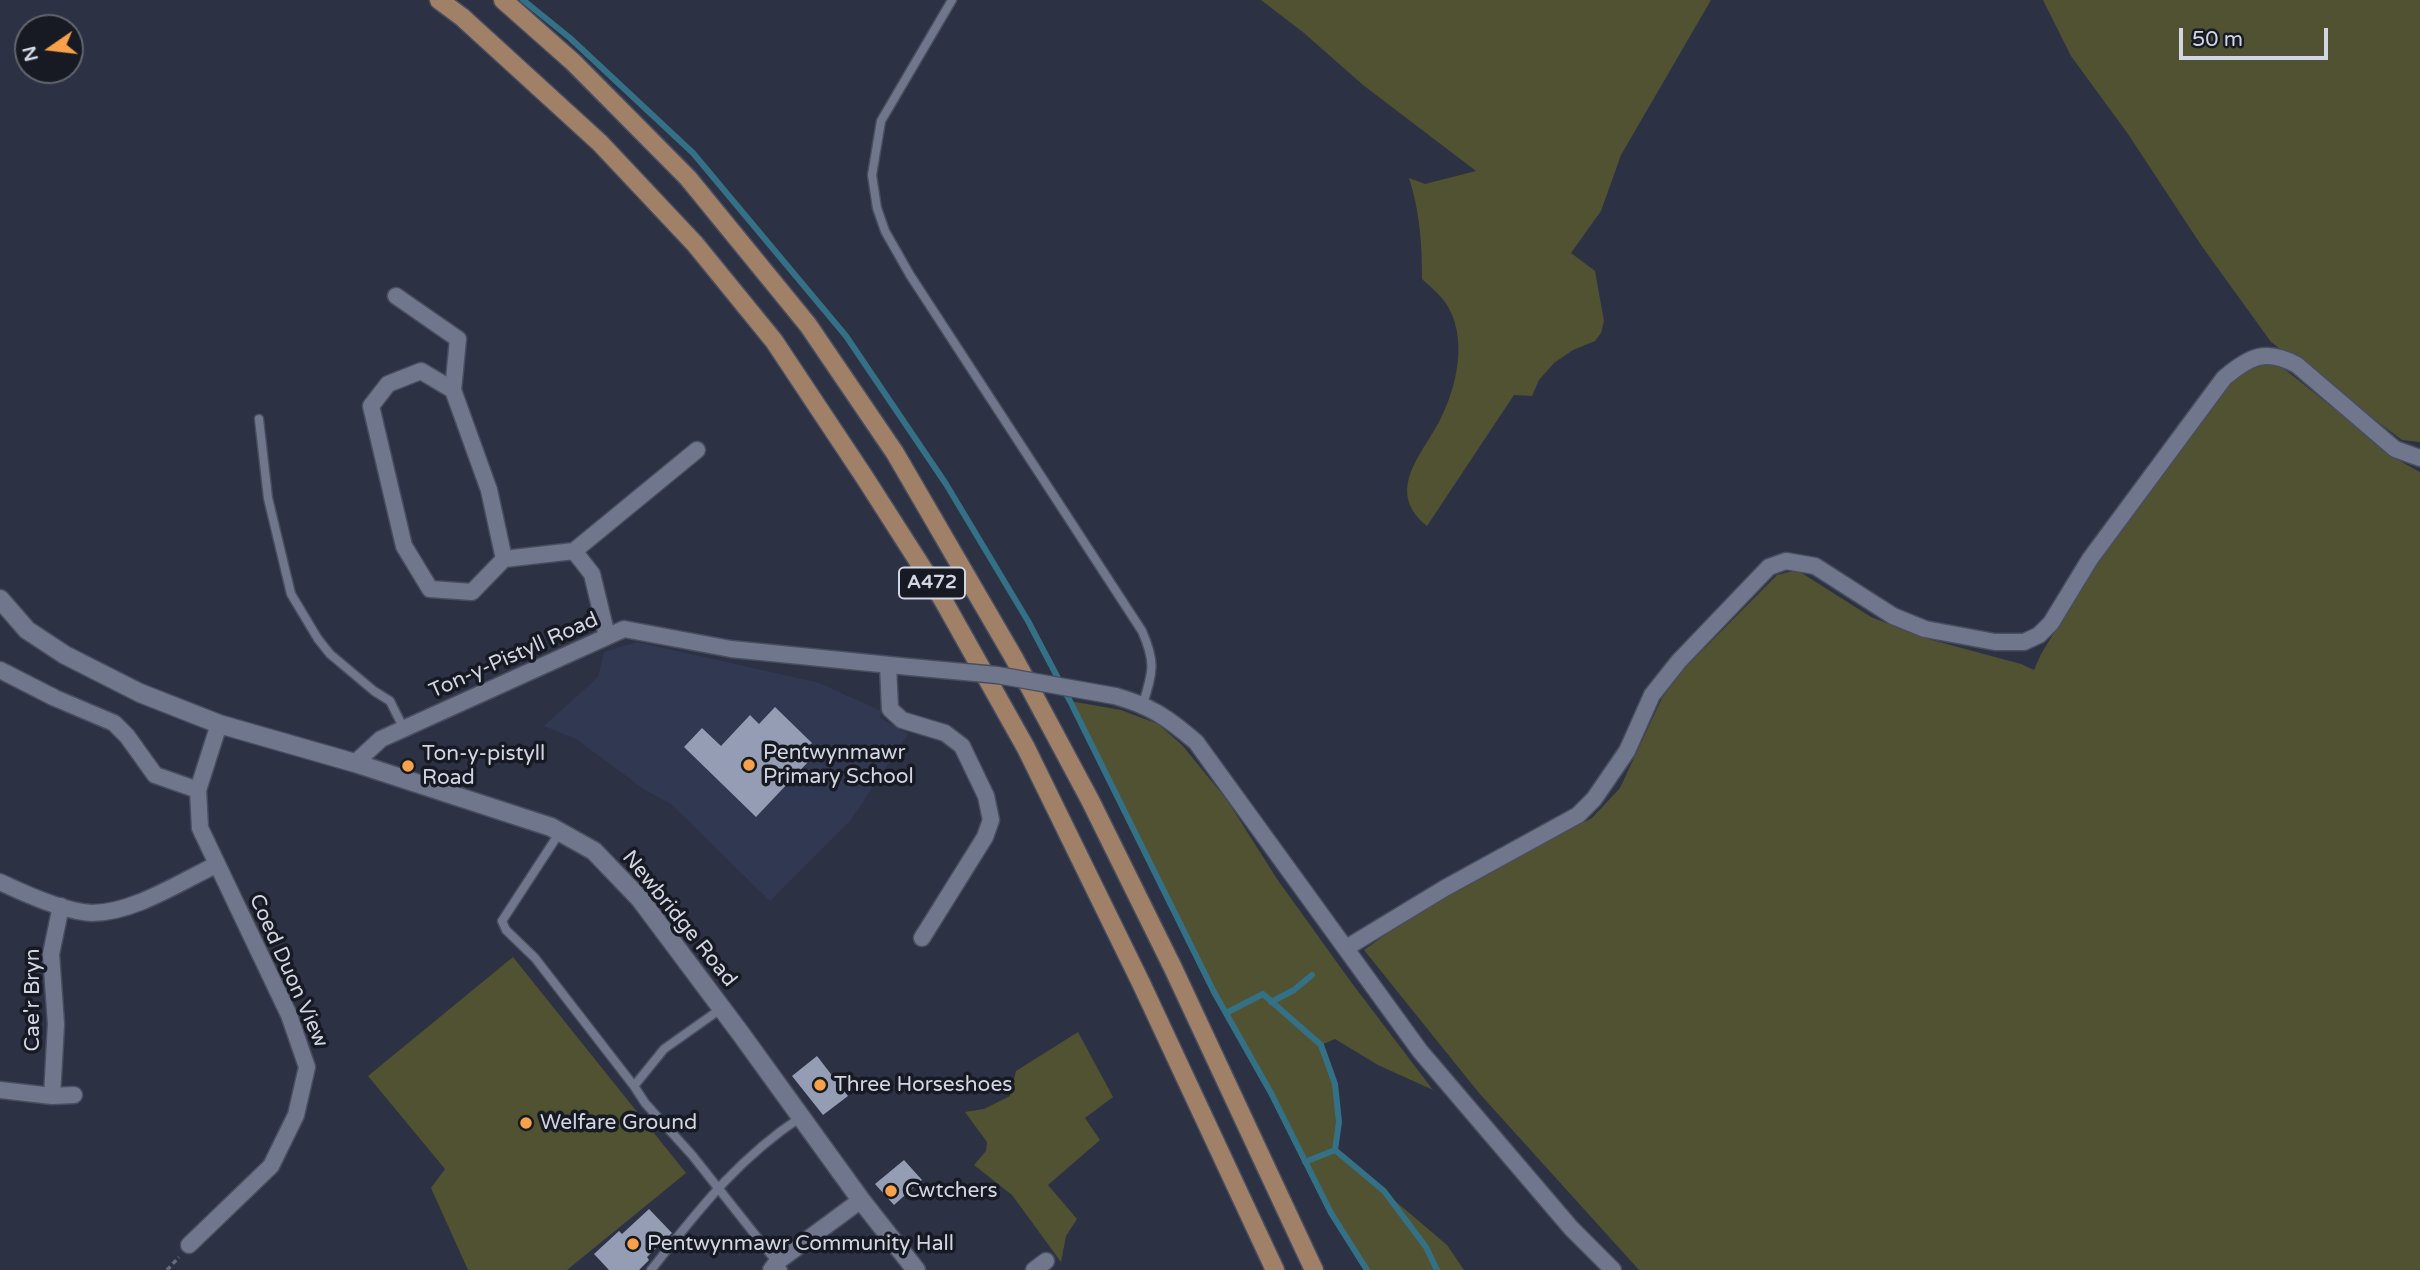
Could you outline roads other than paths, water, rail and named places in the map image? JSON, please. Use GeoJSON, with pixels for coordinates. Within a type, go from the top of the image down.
{"type":"FeatureCollection","features":[{"type":"Feature","properties":{"kind":"main road","name":"A472"},"geometry":{"type":"LineString","coordinates":[[439,0],[462,17],[600,143],[695,244],[774,341],[865,478],[943,600],[1026,748],[1141,983],[1275,1270]]}},
{"type":"Feature","properties":{"kind":"main road","name":"A472"},"geometry":{"type":"LineString","coordinates":[[503,0],[573,62],[688,178],[808,325],[895,453],[1014,657],[1090,800],[1314,1270]]}},
{"type":"Feature","properties":{"kind":"street"},"geometry":{"type":"LineString","coordinates":[[396,296],[458,339],[453,390],[489,490],[505,559]]}},
{"type":"Feature","properties":{"kind":"street"},"geometry":{"type":"LineString","coordinates":[[1346,948],[1445,888],[1578,815],[1594,799],[1627,751],[1652,695],[1679,661],[1769,567],[1786,561],[1815,566],[1894,616],[1925,629],[1995,642],[2024,642],[2039,635],[2051,623],[2090,559],[2224,377],[2257,356],[2283,357],[2297,365],[2395,449],[2420,458]]}},
{"type":"Feature","properties":{"kind":"street"},"geometry":{"type":"LineString","coordinates":[[453,390],[421,371],[388,384],[371,406],[404,546],[430,589],[472,592],[505,559],[575,551],[697,450]]}},
{"type":"Feature","properties":{"kind":"street"},"geometry":{"type":"LineString","coordinates":[[575,551],[592,573],[607,636]]}},
{"type":"Feature","properties":{"kind":"street","name":"Newbridge Road"},"geometry":{"type":"LineString","coordinates":[[0,599],[27,629],[65,655],[140,693],[219,724],[355,763],[560,832],[594,850],[640,899],[916,1270]]}},
{"type":"Feature","properties":{"kind":"street","name":"Ton-y-Pistyll Road"},"geometry":{"type":"LineString","coordinates":[[355,763],[381,739],[624,629],[731,649],[997,675],[1115,696],[1143,704],[1172,721],[1196,742],[1437,1071],[1571,1228],[1613,1270]]}},
{"type":"Feature","properties":{"kind":"street"},"geometry":{"type":"LineString","coordinates":[[888,665],[890,709],[902,720],[945,733],[962,746],[986,796],[991,820],[985,837],[922,938]]}},
{"type":"Feature","properties":{"kind":"street"},"geometry":{"type":"LineString","coordinates":[[0,670],[55,698],[114,723],[127,736],[155,775],[198,790]]}},
{"type":"Feature","properties":{"kind":"street","name":"Coed Duon View"},"geometry":{"type":"LineString","coordinates":[[189,1245],[271,1166],[296,1115],[307,1067],[289,1015],[200,828],[198,790],[219,724]]}},
{"type":"Feature","properties":{"kind":"street"},"geometry":{"type":"LineString","coordinates":[[0,883],[61,906],[91,913],[127,907],[216,865]]}},
{"type":"Feature","properties":{"kind":"street","name":"Cae'r Bryn"},"geometry":{"type":"LineString","coordinates":[[52,1096],[56,1024],[51,954],[61,906]]}},
{"type":"Feature","properties":{"kind":"street"},"geometry":{"type":"LineString","coordinates":[[0,1090],[52,1096],[74,1095]]}},
{"type":"Feature","properties":{"kind":"street"},"geometry":{"type":"LineString","coordinates":[[777,1267],[862,1200]]}},
{"type":"Feature","properties":{"kind":"lane"},"geometry":{"type":"LineString","coordinates":[[952,0],[881,121],[872,176],[877,208],[910,275],[1142,631],[1152,654],[1152,674],[1143,704]]}},
{"type":"Feature","properties":{"kind":"lane"},"geometry":{"type":"LineString","coordinates":[[259,419],[268,498],[292,594],[318,639],[330,654],[390,701],[404,729]]}},
{"type":"Feature","properties":{"kind":"lane"},"geometry":{"type":"LineString","coordinates":[[560,832],[502,921],[506,930],[535,958],[645,1103],[717,1188],[777,1267]]}},
{"type":"Feature","properties":{"kind":"lane"},"geometry":{"type":"LineString","coordinates":[[634,1086],[664,1049],[722,1008]]}},
{"type":"Feature","properties":{"kind":"lane"},"geometry":{"type":"LineString","coordinates":[[651,1270],[717,1188],[771,1137],[801,1117]]}},
{"type":"Feature","properties":{"kind":"waterway"},"geometry":{"type":"LineString","coordinates":[[523,0],[570,38],[693,153],[846,336],[946,484],[1028,621],[1214,992],[1271,1093],[1331,1213],[1367,1270]]}},
{"type":"Feature","properties":{"kind":"waterway"},"geometry":{"type":"LineString","coordinates":[[1271,1002],[1294,990],[1312,975]]}},
{"type":"Feature","properties":{"kind":"waterway"},"geometry":{"type":"LineString","coordinates":[[1226,1013],[1263,994],[1321,1045],[1335,1084],[1339,1122],[1335,1150],[1384,1191],[1426,1247],[1437,1270]]}},
{"type":"Feature","properties":{"kind":"waterway"},"geometry":{"type":"LineString","coordinates":[[1305,1162],[1335,1150]]}},
{"type":"Feature","properties":{"kind":"place","name":"Pentwynmawr Primary School"},"geometry":{"type":"Point","coordinates":[749,765]}},
{"type":"Feature","properties":{"kind":"place","name":"Ton-y-pistyll Road"},"geometry":{"type":"Point","coordinates":[408,766]}},
{"type":"Feature","properties":{"kind":"place","name":"Three Horseshoes"},"geometry":{"type":"Point","coordinates":[820,1085]}},
{"type":"Feature","properties":{"kind":"place","name":"Welfare Ground"},"geometry":{"type":"Point","coordinates":[526,1123]}},
{"type":"Feature","properties":{"kind":"place","name":"Cwtchers"},"geometry":{"type":"Point","coordinates":[891,1191]}},
{"type":"Feature","properties":{"kind":"place","name":"Pentwynmawr Community Hall"},"geometry":{"type":"Point","coordinates":[633,1244]}}]}
